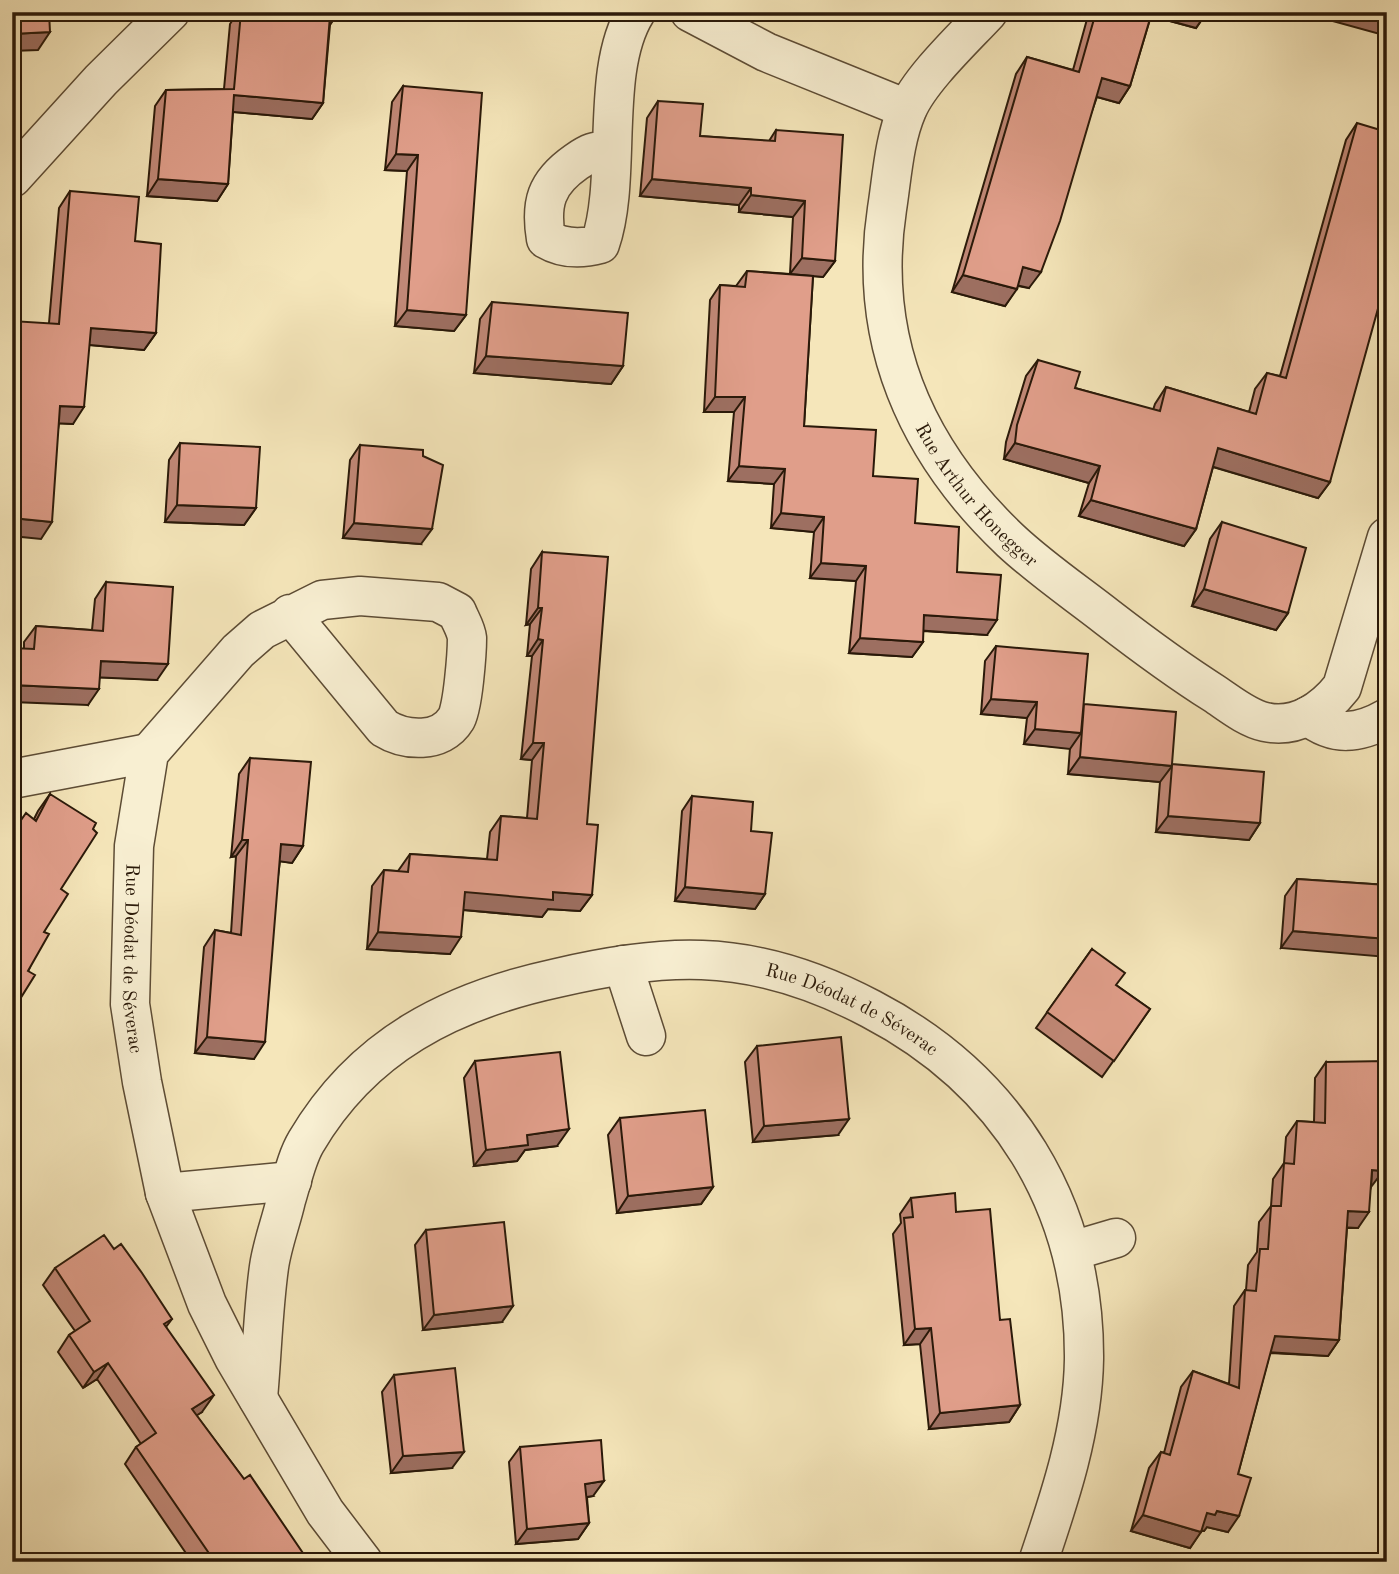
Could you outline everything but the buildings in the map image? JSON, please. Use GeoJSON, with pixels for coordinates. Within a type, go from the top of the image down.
{"type":"FeatureCollection","features":[{"type":"Feature","properties":{"kind":"street"},"geometry":{"type":"LineString","coordinates":[[12,178],[101,80],[170,12]]}},
{"type":"Feature","properties":{"kind":"street"},"geometry":{"type":"LineString","coordinates":[[611,151],[622,50],[636,12]]}},
{"type":"Feature","properties":{"kind":"street"},"geometry":{"type":"LineString","coordinates":[[690,12],[766,52],[907,109]]}},
{"type":"Feature","properties":{"kind":"street","name":"Rue Arthur Honegger"},"geometry":{"type":"LineString","coordinates":[[988,12],[941,64],[907,109],[894,161],[884,231],[883,306],[904,389],[942,461],[1012,542],[1161,659],[1246,715],[1265,722],[1288,724],[1308,716],[1327,707],[1342,687],[1387,537]]}},
{"type":"Feature","properties":{"kind":"street"},"geometry":{"type":"LineString","coordinates":[[12,779],[149,753],[239,650],[262,630],[290,614],[322,600],[360,596],[438,602],[457,612],[467,636],[458,717],[446,731],[429,737],[401,738],[384,728],[290,614]]}},
{"type":"Feature","properties":{"kind":"street"},"geometry":{"type":"LineString","coordinates":[[1308,716],[1321,727],[1338,732],[1355,732],[1387,718]]}},
{"type":"Feature","properties":{"kind":"street","name":"Rue Déodat de Séverac"},"geometry":{"type":"LineString","coordinates":[[149,753],[134,846],[130,1004],[142,1082],[165,1193],[207,1304],[325,1512],[363,1562]]}},
{"type":"Feature","properties":{"kind":"street","name":"Rue Déodat de Séverac"},"geometry":{"type":"LineString","coordinates":[[258,1398],[269,1264],[305,1144],[342,1092],[389,1046],[441,1015],[485,996],[623,965],[704,960],[775,969],[829,986],[900,1023],[949,1057],[993,1101],[1025,1146],[1054,1203],[1072,1251],[1078,1278],[1084,1360],[1074,1442],[1038,1562]]}},
{"type":"Feature","properties":{"kind":"street"},"geometry":{"type":"LineString","coordinates":[[623,965],[646,1037]]}},
{"type":"Feature","properties":{"kind":"street"},"geometry":{"type":"LineString","coordinates":[[165,1193],[292,1181]]}},
{"type":"Feature","properties":{"kind":"street"},"geometry":{"type":"LineString","coordinates":[[1072,1251],[1116,1238]]}}]}
